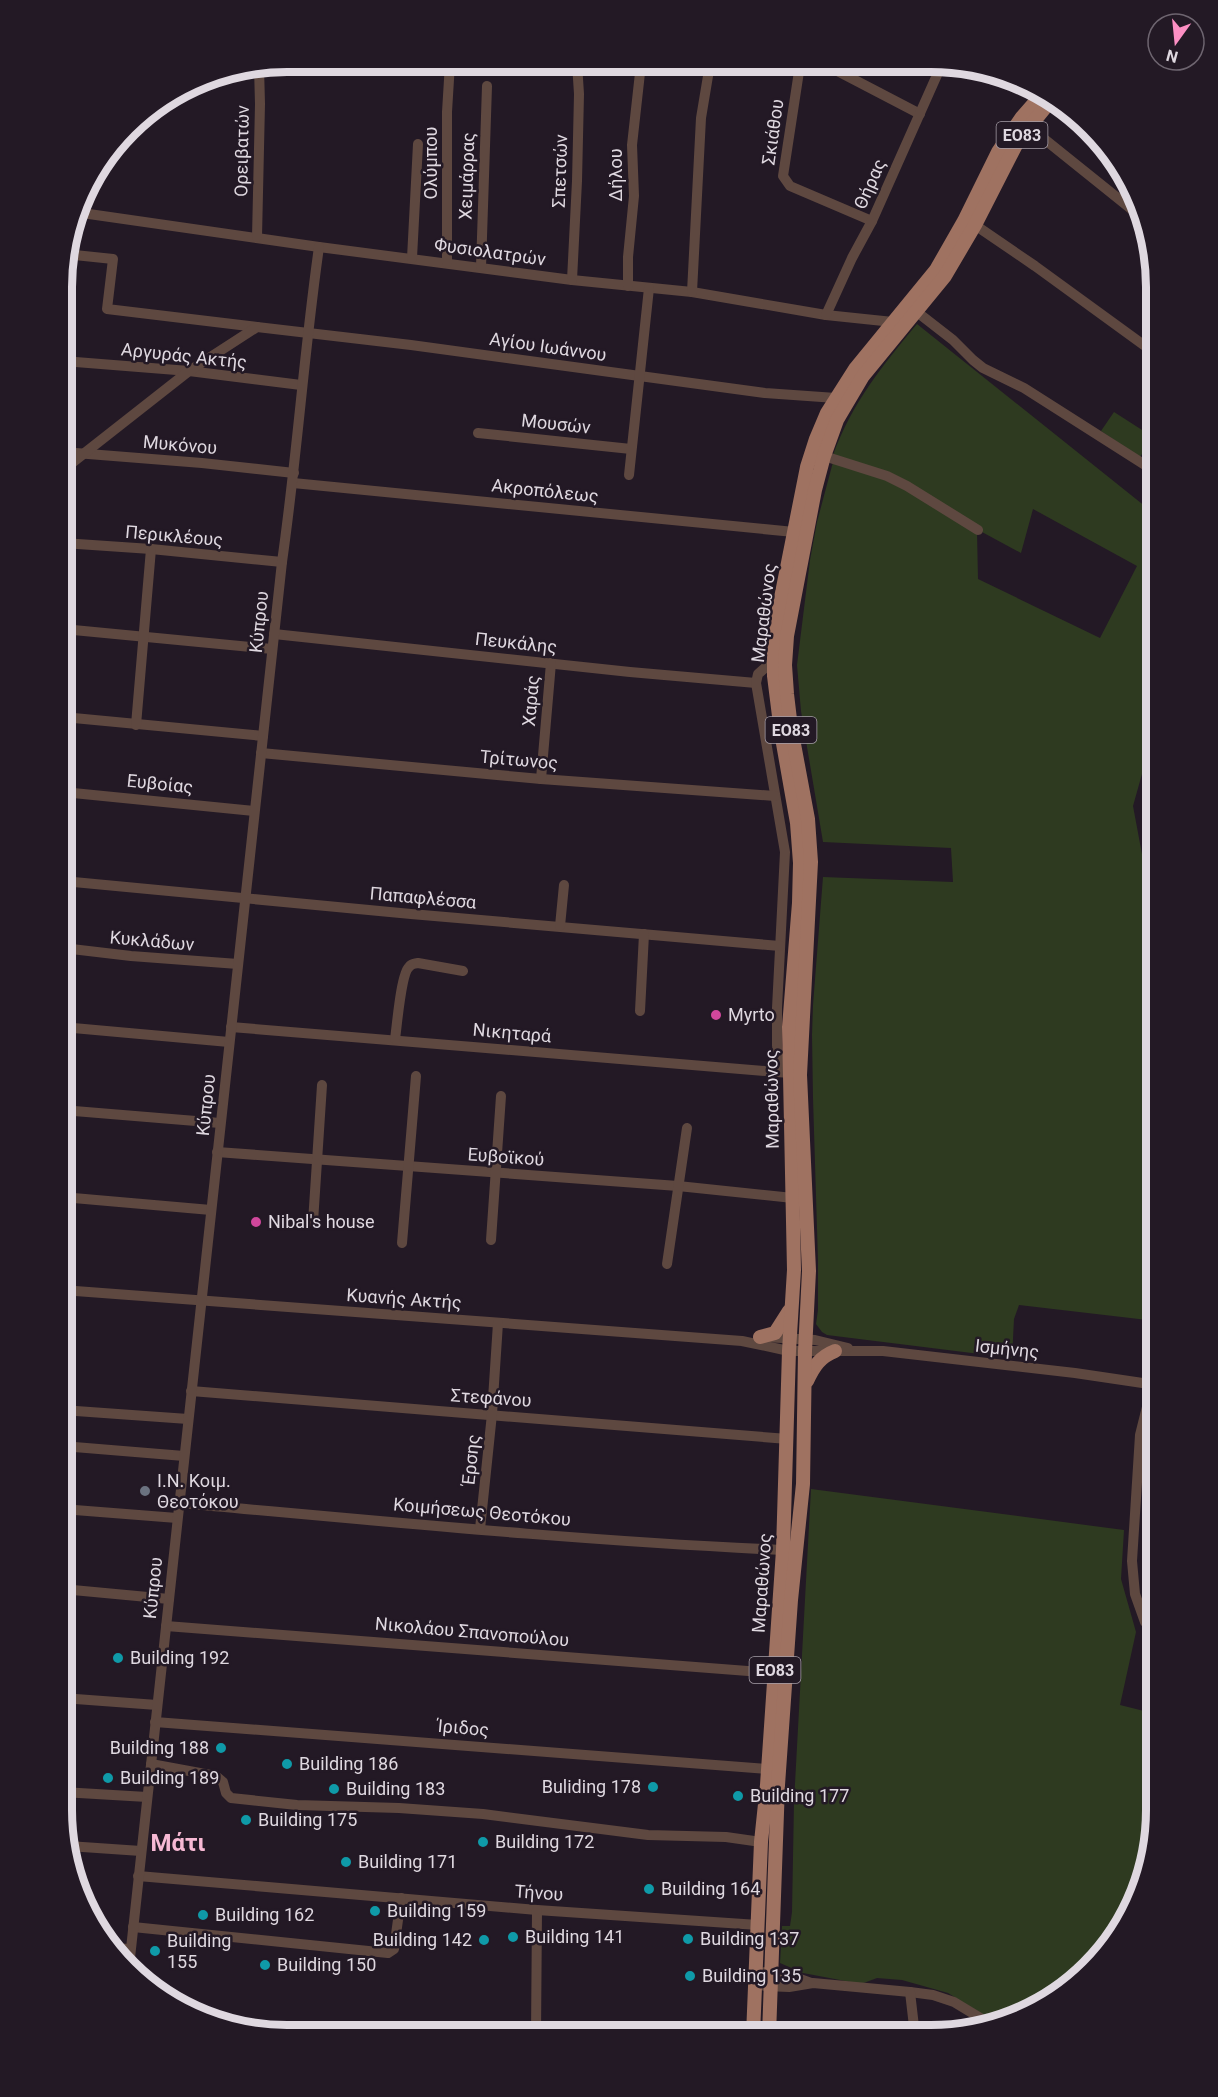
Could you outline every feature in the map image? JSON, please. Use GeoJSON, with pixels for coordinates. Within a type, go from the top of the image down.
{"type":"FeatureCollection","features":[{"type":"Feature","properties":{"kind":"main road","name":"Μαραθώνος"},"geometry":{"type":"LineString","coordinates":[[754,2025],[761,1842],[783,1550],[793,1301],[789,1027],[800,863],[797,823],[781,732],[774,660],[778,613],[812,450],[819,430],[855,369],[936,270],[964,221],[998,152],[1022,117],[1039,101]]}},
{"type":"Feature","properties":{"kind":"main road","name":"Μαραθώνος"},"geometry":{"type":"LineString","coordinates":[[770,2025],[778,1785],[791,1600],[803,1484],[805,1345],[810,1271],[800,1075],[811,862],[808,819],[791,728],[785,665],[790,615],[815,490],[837,420],[877,359],[945,276],[975,225],[1007,159],[1041,102]]}},
{"type":"Feature","properties":{"kind":"main road"},"geometry":{"type":"LineString","coordinates":[[760,1337],[775,1333],[779,1329],[793,1301]]}},
{"type":"Feature","properties":{"kind":"main road"},"geometry":{"type":"LineString","coordinates":[[805,1385],[819,1361],[835,1351]]}},
{"type":"Feature","properties":{"kind":"street","name":"Ολύμπου"},"geometry":{"type":"LineString","coordinates":[[447,263],[447,112],[449,72]]}},
{"type":"Feature","properties":{"kind":"street","name":"Σπετσών"},"geometry":{"type":"LineString","coordinates":[[572,280],[577,181],[578,72]]}},
{"type":"Feature","properties":{"kind":"street","name":"Δήλου"},"geometry":{"type":"LineString","coordinates":[[628,286],[628,257],[634,196],[632,146],[640,72]]}},
{"type":"Feature","properties":{"kind":"street"},"geometry":{"type":"LineString","coordinates":[[692,292],[701,118],[709,72]]}},
{"type":"Feature","properties":{"kind":"street","name":"Σκιάθου"},"geometry":{"type":"LineString","coordinates":[[799,72],[783,176],[790,186],[872,221]]}},
{"type":"Feature","properties":{"kind":"street"},"geometry":{"type":"LineString","coordinates":[[839,72],[920,114]]}},
{"type":"Feature","properties":{"kind":"street","name":"Θήρας"},"geometry":{"type":"LineString","coordinates":[[826,315],[872,221],[938,72]]}},
{"type":"Feature","properties":{"kind":"street","name":"Ορειβατών"},"geometry":{"type":"LineString","coordinates":[[257,237],[259,74]]}},
{"type":"Feature","properties":{"kind":"street","name":"Χειμάρρας"},"geometry":{"type":"LineString","coordinates":[[481,267],[487,86]]}},
{"type":"Feature","properties":{"kind":"street"},"geometry":{"type":"LineString","coordinates":[[1028,126],[1132,209]]}},
{"type":"Feature","properties":{"kind":"street"},"geometry":{"type":"LineString","coordinates":[[412,258],[418,144]]}},
{"type":"Feature","properties":{"kind":"street","name":"Φυσιολατρών"},"geometry":{"type":"LineString","coordinates":[[86,210],[319,247],[572,280],[692,292],[826,315],[893,322]]}},
{"type":"Feature","properties":{"kind":"street"},"geometry":{"type":"LineString","coordinates":[[975,225],[1146,347]]}},
{"type":"Feature","properties":{"kind":"street","name":"Κύπρου"},"geometry":{"type":"LineString","coordinates":[[130,1957],[272,650],[294,478],[306,333],[319,247]]}},
{"type":"Feature","properties":{"kind":"street","name":"Αγίου Ιωάννου"},"geometry":{"type":"LineString","coordinates":[[75,255],[113,259],[106,309],[639,375],[765,393],[836,398]]}},
{"type":"Feature","properties":{"kind":"street"},"geometry":{"type":"LineString","coordinates":[[629,475],[649,288]]}},
{"type":"Feature","properties":{"kind":"street"},"geometry":{"type":"LineString","coordinates":[[917,312],[953,340],[983,368],[1024,388],[1146,466]]}},
{"type":"Feature","properties":{"kind":"street"},"geometry":{"type":"LineString","coordinates":[[72,464],[189,371],[257,327]]}},
{"type":"Feature","properties":{"kind":"street","name":"Αργυράς Ακτής"},"geometry":{"type":"LineString","coordinates":[[72,362],[189,371],[302,385]]}},
{"type":"Feature","properties":{"kind":"street","name":"Μουσών"},"geometry":{"type":"LineString","coordinates":[[478,433],[631,449]]}},
{"type":"Feature","properties":{"kind":"street","name":"Μυκόνου"},"geometry":{"type":"LineString","coordinates":[[72,453],[202,463],[294,478]]}},
{"type":"Feature","properties":{"kind":"street"},"geometry":{"type":"LineString","coordinates":[[824,456],[897,481],[978,530]]}},
{"type":"Feature","properties":{"kind":"street","name":"Ακροπόλεως"},"geometry":{"type":"LineString","coordinates":[[294,478],[794,532]]}},
{"type":"Feature","properties":{"kind":"street","name":"Περικλέους"},"geometry":{"type":"LineString","coordinates":[[72,544],[282,562]]}},
{"type":"Feature","properties":{"kind":"street"},"geometry":{"type":"LineString","coordinates":[[136,725],[151,549]]}},
{"type":"Feature","properties":{"kind":"street"},"geometry":{"type":"LineString","coordinates":[[72,630],[272,650]]}},
{"type":"Feature","properties":{"kind":"street","name":"Πευκάλης"},"geometry":{"type":"LineString","coordinates":[[274,634],[756,683]]}},
{"type":"Feature","properties":{"kind":"street"},"geometry":{"type":"LineString","coordinates":[[774,660],[758,674],[756,683],[785,852],[777,1045],[779,1066],[789,1073]]}},
{"type":"Feature","properties":{"kind":"street","name":"Χαράς"},"geometry":{"type":"LineString","coordinates":[[541,779],[551,663]]}},
{"type":"Feature","properties":{"kind":"street"},"geometry":{"type":"LineString","coordinates":[[72,718],[263,736]]}},
{"type":"Feature","properties":{"kind":"street","name":"Τρίτωνος"},"geometry":{"type":"LineString","coordinates":[[261,753],[541,779],[775,796]]}},
{"type":"Feature","properties":{"kind":"street","name":"Ευβοίας"},"geometry":{"type":"LineString","coordinates":[[72,793],[255,811]]}},
{"type":"Feature","properties":{"kind":"street","name":"Παπαφλέσσα"},"geometry":{"type":"LineString","coordinates":[[72,882],[780,946]]}},
{"type":"Feature","properties":{"kind":"street"},"geometry":{"type":"LineString","coordinates":[[560,926],[564,885]]}},
{"type":"Feature","properties":{"kind":"street"},"geometry":{"type":"LineString","coordinates":[[640,1011],[644,934]]}},
{"type":"Feature","properties":{"kind":"street","name":"Κυκλάδων"},"geometry":{"type":"LineString","coordinates":[[72,949],[238,964]]}},
{"type":"Feature","properties":{"kind":"street"},"geometry":{"type":"LineString","coordinates":[[395,1039],[403,980],[407,969],[412,964],[418,963],[463,971]]}},
{"type":"Feature","properties":{"kind":"street","name":"Νικηταρά"},"geometry":{"type":"LineString","coordinates":[[231,1027],[789,1073]]}},
{"type":"Feature","properties":{"kind":"street"},"geometry":{"type":"LineString","coordinates":[[72,1028],[229,1042]]}},
{"type":"Feature","properties":{"kind":"street"},"geometry":{"type":"LineString","coordinates":[[402,1243],[416,1076]]}},
{"type":"Feature","properties":{"kind":"street"},"geometry":{"type":"LineString","coordinates":[[313,1222],[322,1085]]}},
{"type":"Feature","properties":{"kind":"street"},"geometry":{"type":"LineString","coordinates":[[490,1240],[497,1173],[501,1096]]}},
{"type":"Feature","properties":{"kind":"street"},"geometry":{"type":"LineString","coordinates":[[72,1111],[220,1123]]}},
{"type":"Feature","properties":{"kind":"street"},"geometry":{"type":"LineString","coordinates":[[667,1264],[687,1128]]}},
{"type":"Feature","properties":{"kind":"street","name":"Ευβοϊκού"},"geometry":{"type":"LineString","coordinates":[[217,1152],[678,1186],[793,1198]]}},
{"type":"Feature","properties":{"kind":"street"},"geometry":{"type":"LineString","coordinates":[[72,1198],[211,1210]]}},
{"type":"Feature","properties":{"kind":"street","name":"Κυανής Ακτής"},"geometry":{"type":"LineString","coordinates":[[72,1291],[790,1345]]}},
{"type":"Feature","properties":{"kind":"street","name":"Έρσης"},"geometry":{"type":"LineString","coordinates":[[480,1529],[492,1414],[498,1323]]}},
{"type":"Feature","properties":{"kind":"street","name":"Κυανής Ακτής"},"geometry":{"type":"LineString","coordinates":[[742,1341],[760,1337],[790,1345]]}},
{"type":"Feature","properties":{"kind":"street"},"geometry":{"type":"LineString","coordinates":[[790,1345],[854,1350]]}},
{"type":"Feature","properties":{"kind":"street"},"geometry":{"type":"LineString","coordinates":[[805,1345],[835,1351],[854,1350]]}},
{"type":"Feature","properties":{"kind":"street","name":"Ισμήνης"},"geometry":{"type":"LineString","coordinates":[[854,1350],[883,1351],[1064,1372],[1146,1384]]}},
{"type":"Feature","properties":{"kind":"street","name":"Στεφάνου"},"geometry":{"type":"LineString","coordinates":[[191,1391],[788,1439]]}},
{"type":"Feature","properties":{"kind":"street"},"geometry":{"type":"LineString","coordinates":[[72,1411],[188,1419]]}},
{"type":"Feature","properties":{"kind":"street"},"geometry":{"type":"LineString","coordinates":[[1146,1411],[1140,1436],[1132,1562],[1135,1594],[1146,1623]]}},
{"type":"Feature","properties":{"kind":"street"},"geometry":{"type":"LineString","coordinates":[[72,1447],[184,1456]]}},
{"type":"Feature","properties":{"kind":"street","name":"Κοιμήσεως Θεοτόκου"},"geometry":{"type":"LineString","coordinates":[[179,1503],[480,1529],[783,1550]]}},
{"type":"Feature","properties":{"kind":"street"},"geometry":{"type":"LineString","coordinates":[[72,1510],[177,1518]]}},
{"type":"Feature","properties":{"kind":"street"},"geometry":{"type":"LineString","coordinates":[[72,1590],[169,1599]]}},
{"type":"Feature","properties":{"kind":"street","name":"Νικολάου Σπανοπούλου"},"geometry":{"type":"LineString","coordinates":[[166,1626],[774,1673]]}},
{"type":"Feature","properties":{"kind":"street"},"geometry":{"type":"LineString","coordinates":[[72,1699],[157,1705]]}},
{"type":"Feature","properties":{"kind":"street","name":"Ίριδος"},"geometry":{"type":"LineString","coordinates":[[155,1722],[768,1769]]}},
{"type":"Feature","properties":{"kind":"street"},"geometry":{"type":"LineString","coordinates":[[151,1764],[216,1776],[224,1782],[225,1793],[231,1798],[297,1805],[483,1814],[648,1835],[726,1837],[761,1842]]}},
{"type":"Feature","properties":{"kind":"street"},"geometry":{"type":"LineString","coordinates":[[72,1793],[147,1797]]}},
{"type":"Feature","properties":{"kind":"street"},"geometry":{"type":"LineString","coordinates":[[75,1846],[141,1851]]}},
{"type":"Feature","properties":{"kind":"street","name":"Τήνου"},"geometry":{"type":"LineString","coordinates":[[138,1876],[537,1910],[758,1925]]}},
{"type":"Feature","properties":{"kind":"street"},"geometry":{"type":"LineString","coordinates":[[133,1927],[388,1953],[394,1949],[401,1898]]}},
{"type":"Feature","properties":{"kind":"street"},"geometry":{"type":"LineString","coordinates":[[536,2025],[537,1910]]}},
{"type":"Feature","properties":{"kind":"street"},"geometry":{"type":"LineString","coordinates":[[122,1949],[130,1949]]}},
{"type":"Feature","properties":{"kind":"street"},"geometry":{"type":"LineString","coordinates":[[756,1978],[772,1980],[792,1976],[813,1983],[910,1992],[954,2002],[982,2019]]}},
{"type":"Feature","properties":{"kind":"street"},"geometry":{"type":"LineString","coordinates":[[910,1992],[914,2025]]}},
{"type":"Feature","properties":{"kind":"green space"},"geometry":{"type":"Polygon","coordinates":[[[917,324],[1146,507],[1146,760],[1133,806],[1146,876],[1146,1320],[1019,1305],[1014,1319],[1012,1358],[827,1335],[816,1324],[818,1261],[812,1035],[823,877],[953,882],[951,848],[823,842],[801,711],[797,665],[810,560],[817,522],[833,462],[887,478],[977,532],[978,579],[1100,638],[1137,566],[1033,509],[1021,553],[982,532],[909,484],[833,455],[849,418],[880,370],[917,324]]]}},
{"type":"Feature","properties":{"kind":"green space"},"geometry":{"type":"Polygon","coordinates":[[[1114,412],[1146,433],[1146,448],[1140,457],[1101,431],[1114,412]]]}},
{"type":"Feature","properties":{"kind":"green space"},"geometry":{"type":"Polygon","coordinates":[[[811,1489],[1124,1530],[1121,1579],[1136,1632],[1120,1705],[1146,1712],[1146,1824],[1139,1866],[1124,1905],[1102,1941],[1073,1972],[1051,1989],[1026,2003],[988,2018],[948,1993],[902,1980],[877,1978],[861,1984],[803,1973],[780,1963],[782,1926],[790,1926],[792,1912],[794,1802],[811,1489]]]}},
{"type":"Feature","properties":{"kind":"place","name":"Myrto"},"geometry":{"type":"Point","coordinates":[716,1015]}},
{"type":"Feature","properties":{"kind":"place","name":"Nibal's house"},"geometry":{"type":"Point","coordinates":[256,1222]}},
{"type":"Feature","properties":{"kind":"place","name":"Ι.Ν. Κοιμ. Θεοτόκου"},"geometry":{"type":"Point","coordinates":[145,1491]}},
{"type":"Feature","properties":{"kind":"place","name":"Building 192"},"geometry":{"type":"Point","coordinates":[118,1658]}},
{"type":"Feature","properties":{"kind":"place","name":"Building 188"},"geometry":{"type":"Point","coordinates":[221,1748]}},
{"type":"Feature","properties":{"kind":"place","name":"Building 186"},"geometry":{"type":"Point","coordinates":[287,1764]}},
{"type":"Feature","properties":{"kind":"place","name":"Building 189"},"geometry":{"type":"Point","coordinates":[108,1778]}},
{"type":"Feature","properties":{"kind":"place","name":"Buliding 178"},"geometry":{"type":"Point","coordinates":[653,1787]}},
{"type":"Feature","properties":{"kind":"place","name":"Building 183"},"geometry":{"type":"Point","coordinates":[334,1789]}},
{"type":"Feature","properties":{"kind":"place","name":"Building 177"},"geometry":{"type":"Point","coordinates":[738,1796]}},
{"type":"Feature","properties":{"kind":"place","name":"Building 175"},"geometry":{"type":"Point","coordinates":[246,1820]}},
{"type":"Feature","properties":{"kind":"place","name":"Building 172"},"geometry":{"type":"Point","coordinates":[483,1842]}},
{"type":"Feature","properties":{"kind":"place","name":"Building 171"},"geometry":{"type":"Point","coordinates":[346,1862]}},
{"type":"Feature","properties":{"kind":"place","name":"Building 164"},"geometry":{"type":"Point","coordinates":[649,1889]}},
{"type":"Feature","properties":{"kind":"place","name":"Building 159"},"geometry":{"type":"Point","coordinates":[375,1911]}},
{"type":"Feature","properties":{"kind":"place","name":"Building 162"},"geometry":{"type":"Point","coordinates":[203,1915]}},
{"type":"Feature","properties":{"kind":"place","name":"Building 141"},"geometry":{"type":"Point","coordinates":[513,1937]}},
{"type":"Feature","properties":{"kind":"place","name":"Building 137"},"geometry":{"type":"Point","coordinates":[688,1939]}},
{"type":"Feature","properties":{"kind":"place","name":"Building 142"},"geometry":{"type":"Point","coordinates":[484,1940]}},
{"type":"Feature","properties":{"kind":"place","name":"Building 155"},"geometry":{"type":"Point","coordinates":[155,1951]}},
{"type":"Feature","properties":{"kind":"place","name":"Building 150"},"geometry":{"type":"Point","coordinates":[265,1965]}},
{"type":"Feature","properties":{"kind":"place","name":"Building 135"},"geometry":{"type":"Point","coordinates":[690,1976]}},
{"type":"Feature","properties":{"kind":"district","name":"Μάτι"},"geometry":{"type":"Point","coordinates":[178,1843]}}]}
